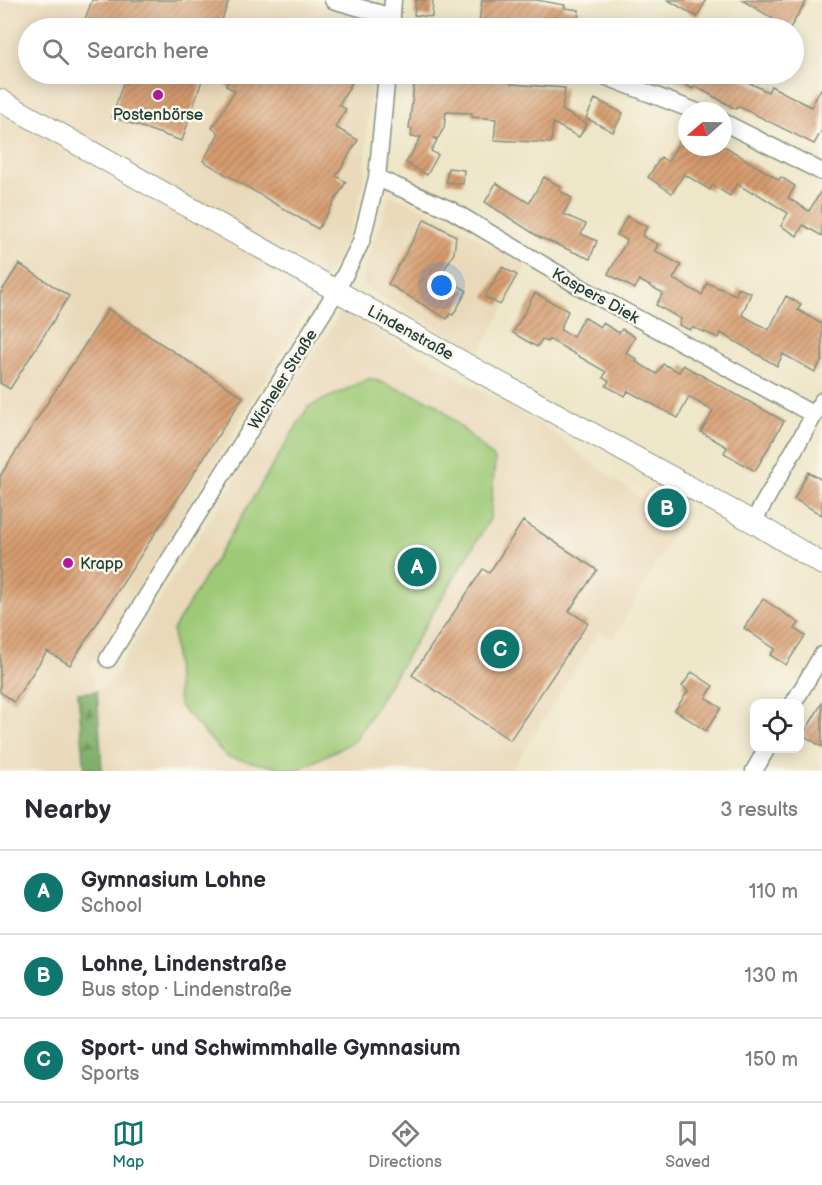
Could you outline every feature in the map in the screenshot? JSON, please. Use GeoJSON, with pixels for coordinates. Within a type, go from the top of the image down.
{"type":"FeatureCollection","features":[{"type":"Feature","properties":{"kind":"street"},"geometry":{"type":"LineString","coordinates":[[333,0],[392,15]]}},
{"type":"Feature","properties":{"kind":"street","name":"Wicheler Straße"},"geometry":{"type":"LineString","coordinates":[[108,659],[337,290],[361,242],[377,178],[386,84]]}},
{"type":"Feature","properties":{"kind":"street"},"geometry":{"type":"LineString","coordinates":[[625,84],[678,104]]}},
{"type":"Feature","properties":{"kind":"street","name":"Lindenstraße"},"geometry":{"type":"LineString","coordinates":[[0,100],[753,522],[822,564]]}},
{"type":"Feature","properties":{"kind":"street"},"geometry":{"type":"LineString","coordinates":[[732,127],[822,172]]}},
{"type":"Feature","properties":{"kind":"street","name":"Kaspers Diek"},"geometry":{"type":"LineString","coordinates":[[377,178],[451,210],[582,288],[818,408]]}},
{"type":"Feature","properties":{"kind":"street"},"geometry":{"type":"LineString","coordinates":[[753,522],[818,408]]}},
{"type":"Feature","properties":{"kind":"street"},"geometry":{"type":"LineString","coordinates":[[797,699],[822,655]]}},
{"type":"Feature","properties":{"kind":"street"},"geometry":{"type":"LineString","coordinates":[[754,771],[764,753]]}},
{"type":"Feature","properties":{"kind":"shaded area"},"geometry":{"type":"Polygon","coordinates":[[[0,0],[298,0],[364,18],[18,18],[18,84],[370,84],[364,183],[344,248],[103,649],[89,667],[95,688],[78,694],[85,771],[0,771],[0,0]]]}},
{"type":"Feature","properties":{"kind":"shaded area"},"geometry":{"type":"Polygon","coordinates":[[[390,195],[444,218],[527,266],[479,352],[366,288],[362,277],[390,195]]]}},
{"type":"Feature","properties":{"kind":"shaded area"},"geometry":{"type":"Polygon","coordinates":[[[341,311],[541,424],[677,526],[614,638],[598,632],[511,771],[103,771],[97,691],[115,677],[140,630],[341,311]]]}},
{"type":"Feature","properties":{"kind":"green space"},"geometry":{"type":"Polygon","coordinates":[[[370,378],[435,403],[495,459],[490,519],[355,741],[295,771],[227,757],[179,705],[173,630],[308,407],[370,378]]]}},
{"type":"Feature","properties":{"kind":"green space"},"geometry":{"type":"Polygon","coordinates":[[[97,691],[102,771],[85,771],[78,693],[97,691]]]}},
{"type":"Feature","properties":{"kind":"building"},"geometry":{"type":"Polygon","coordinates":[[[92,0],[229,0],[223,18],[86,18],[92,0]]]}},
{"type":"Feature","properties":{"kind":"building"},"geometry":{"type":"Polygon","coordinates":[[[416,0],[433,0],[432,17],[414,15],[416,0]]]}},
{"type":"Feature","properties":{"kind":"building"},"geometry":{"type":"Polygon","coordinates":[[[482,0],[536,0],[579,10],[578,18],[480,18],[482,0]]]}},
{"type":"Feature","properties":{"kind":"building"},"geometry":{"type":"Polygon","coordinates":[[[668,0],[706,0],[697,17],[668,0]]]}},
{"type":"Feature","properties":{"kind":"building"},"geometry":{"type":"Polygon","coordinates":[[[742,0],[807,0],[796,18],[772,18],[742,0]]]}},
{"type":"Feature","properties":{"kind":"building","name":"Postenbörse"},"geometry":{"type":"Polygon","coordinates":[[[123,84],[201,84],[182,141],[112,117],[123,84]]]}},
{"type":"Feature","properties":{"kind":"building"},"geometry":{"type":"Polygon","coordinates":[[[227,84],[351,84],[339,105],[346,109],[335,127],[358,140],[336,176],[346,182],[318,229],[203,161],[219,133],[212,128],[235,91],[226,86],[227,84]]]}},
{"type":"Feature","properties":{"kind":"building"},"geometry":{"type":"Polygon","coordinates":[[[414,84],[511,84],[565,88],[562,110],[587,124],[579,137],[553,123],[551,143],[494,140],[496,119],[472,117],[472,113],[446,112],[444,128],[438,138],[433,138],[437,140],[431,151],[438,155],[427,175],[406,163],[421,137],[411,137],[412,129],[409,129],[414,84]]]}},
{"type":"Feature","properties":{"kind":"building"},"geometry":{"type":"Polygon","coordinates":[[[684,84],[752,84],[768,92],[771,86],[811,107],[822,87],[822,130],[814,144],[738,106],[736,109],[732,107],[732,102],[724,102],[695,86],[693,89],[684,84]]]}},
{"type":"Feature","properties":{"kind":"building"},"geometry":{"type":"Polygon","coordinates":[[[595,99],[623,113],[613,132],[586,118],[595,99]]]}},
{"type":"Feature","properties":{"kind":"building"},"geometry":{"type":"Polygon","coordinates":[[[678,144],[678,156],[732,156],[732,151],[779,180],[781,177],[795,186],[788,198],[809,211],[822,190],[822,236],[803,225],[797,236],[781,226],[788,213],[753,191],[752,193],[737,184],[730,196],[713,185],[710,190],[684,174],[672,193],[648,177],[661,157],[668,162],[678,144]]]}},
{"type":"Feature","properties":{"kind":"building"},"geometry":{"type":"Polygon","coordinates":[[[448,168],[464,170],[463,184],[446,182],[448,168]]]}},
{"type":"Feature","properties":{"kind":"building"},"geometry":{"type":"Polygon","coordinates":[[[544,177],[561,187],[560,191],[572,198],[563,214],[586,224],[581,234],[597,241],[590,259],[539,237],[485,202],[496,183],[529,203],[544,177]]]}},
{"type":"Feature","properties":{"kind":"building"},"geometry":{"type":"Polygon","coordinates":[[[627,216],[647,227],[642,236],[658,244],[655,251],[681,265],[673,279],[702,295],[707,283],[736,295],[738,288],[751,293],[742,315],[769,330],[786,296],[801,304],[798,310],[822,324],[822,360],[815,372],[783,354],[777,366],[721,333],[719,338],[692,327],[690,330],[679,325],[681,319],[656,305],[663,293],[639,280],[635,289],[608,274],[627,240],[617,235],[627,216]]]}},
{"type":"Feature","properties":{"kind":"building"},"geometry":{"type":"Polygon","coordinates":[[[425,219],[456,236],[454,253],[441,275],[467,291],[453,315],[450,314],[447,319],[388,284],[425,219]]]}},
{"type":"Feature","properties":{"kind":"building"},"geometry":{"type":"Polygon","coordinates":[[[19,264],[69,296],[10,389],[0,383],[0,294],[19,264]]]}},
{"type":"Feature","properties":{"kind":"building"},"geometry":{"type":"Polygon","coordinates":[[[502,267],[517,275],[500,305],[485,297],[502,267]]]}},
{"type":"Feature","properties":{"kind":"building"},"geometry":{"type":"Polygon","coordinates":[[[535,293],[568,311],[560,330],[573,336],[584,317],[600,327],[603,323],[619,333],[622,329],[635,337],[626,353],[637,359],[636,362],[657,374],[663,364],[679,372],[683,365],[784,421],[755,471],[724,453],[727,447],[701,432],[713,411],[689,397],[678,418],[628,391],[625,396],[606,386],[609,381],[603,378],[606,372],[549,339],[547,342],[542,339],[537,347],[513,333],[535,293]]]}},
{"type":"Feature","properties":{"kind":"building","name":"Krapp"},"geometry":{"type":"Polygon","coordinates":[[[108,309],[243,397],[70,665],[47,651],[14,702],[0,692],[0,476],[108,309]]]}},
{"type":"Feature","properties":{"kind":"building"},"geometry":{"type":"Polygon","coordinates":[[[808,472],[822,480],[822,515],[794,499],[808,472]]]}},
{"type":"Feature","properties":{"kind":"building"},"geometry":{"type":"Polygon","coordinates":[[[523,521],[597,570],[569,611],[588,623],[510,740],[412,675],[483,569],[489,573],[523,521]]]}},
{"type":"Feature","properties":{"kind":"building"},"geometry":{"type":"Polygon","coordinates":[[[763,599],[799,623],[795,629],[805,636],[786,665],[770,655],[775,649],[744,628],[763,599]]]}},
{"type":"Feature","properties":{"kind":"building"},"geometry":{"type":"Polygon","coordinates":[[[692,672],[713,686],[706,698],[721,708],[706,731],[675,710],[688,691],[682,686],[692,672]]]}},
{"type":"Feature","properties":{"kind":"building"},"geometry":{"type":"Polygon","coordinates":[[[822,703],[822,747],[804,736],[822,703]]]}},
{"type":"Feature","properties":{"kind":"place","name":"Postenbörse"},"geometry":{"type":"Point","coordinates":[158,95]}},
{"type":"Feature","properties":{"kind":"place","name":"Lohne, Lindenstraße"},"geometry":{"type":"Point","coordinates":[667,508]}},
{"type":"Feature","properties":{"kind":"place","name":"Krapp"},"geometry":{"type":"Point","coordinates":[68,563]}},
{"type":"Feature","properties":{"kind":"place","name":"Gymnasium Lohne"},"geometry":{"type":"Point","coordinates":[417,567]}},
{"type":"Feature","properties":{"kind":"place","name":"Sport- und Schwimmhalle Gymnasium"},"geometry":{"type":"Point","coordinates":[500,649]}}]}
